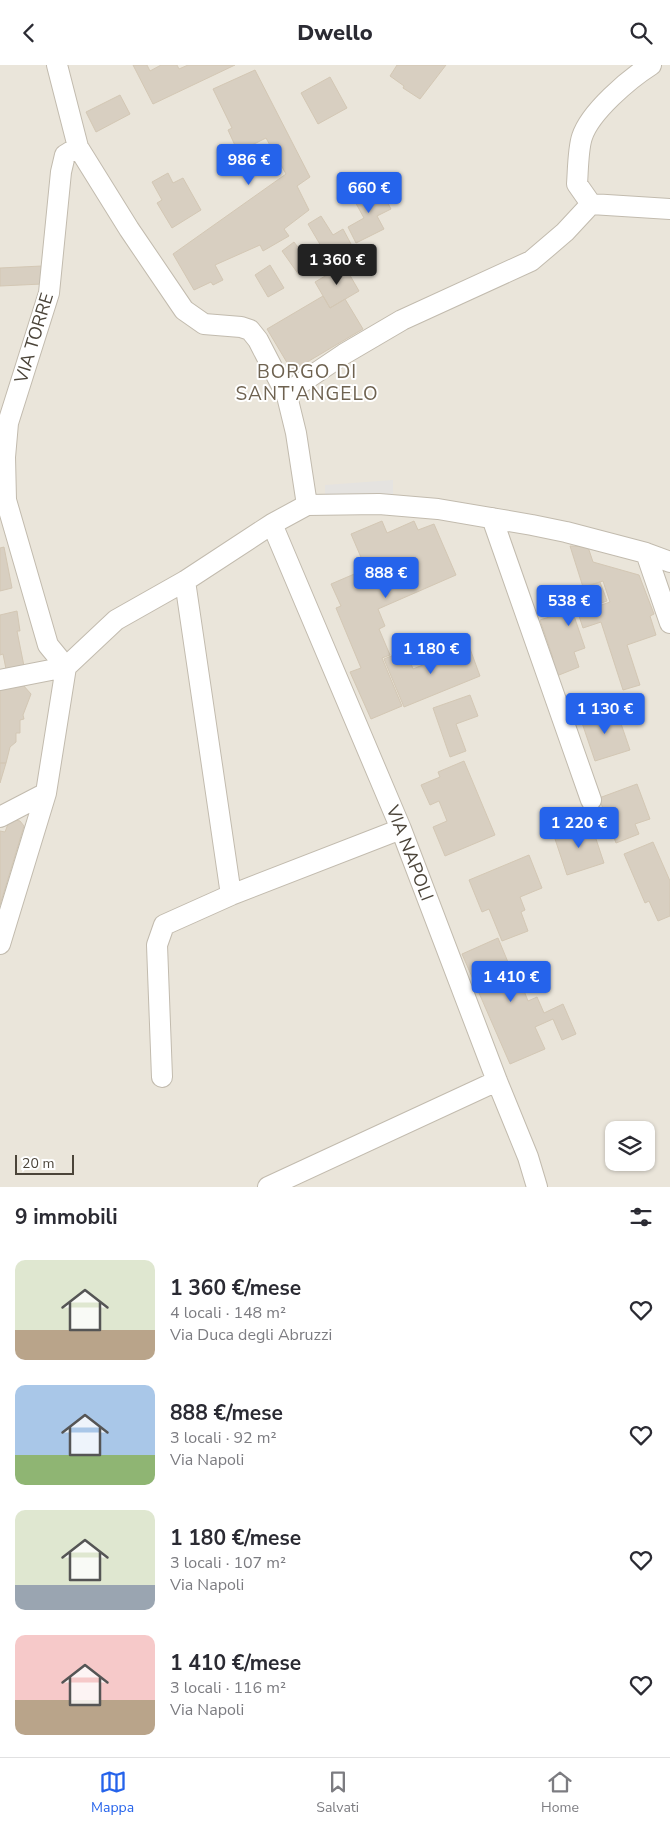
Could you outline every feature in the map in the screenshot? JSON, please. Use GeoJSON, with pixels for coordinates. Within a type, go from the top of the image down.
{"type":"FeatureCollection","features":[{"type":"Feature","properties":{"kind":"street"},"geometry":{"type":"LineString","coordinates":[[57,65],[78,147],[129,229],[184,309],[204,324],[241,327],[250,330],[258,340],[287,396],[296,433],[307,505]]}},
{"type":"Feature","properties":{"kind":"street"},"geometry":{"type":"LineString","coordinates":[[651,65],[635,75],[596,113],[582,137],[577,184],[592,204],[670,209]]}},
{"type":"Feature","properties":{"kind":"street","name":"VIA TORRE"},"geometry":{"type":"LineString","coordinates":[[66,667],[48,645],[6,500],[4,457],[8,423],[49,293],[61,172],[65,155],[78,147]]}},
{"type":"Feature","properties":{"kind":"street"},"geometry":{"type":"LineString","coordinates":[[287,396],[298,385],[336,359],[402,320],[531,261],[565,232],[592,204]]}},
{"type":"Feature","properties":{"kind":"street"},"geometry":{"type":"LineString","coordinates":[[0,680],[66,667],[116,620],[185,581],[272,524],[307,505],[378,504],[438,509],[566,532],[646,553],[670,562]]}},
{"type":"Feature","properties":{"kind":"street"},"geometry":{"type":"LineString","coordinates":[[492,518],[591,800]]}},
{"type":"Feature","properties":{"kind":"street","name":"VIA NAPOLI"},"geometry":{"type":"LineString","coordinates":[[272,524],[401,829],[528,1157],[537,1187]]}},
{"type":"Feature","properties":{"kind":"street"},"geometry":{"type":"LineString","coordinates":[[646,553],[670,623]]}},
{"type":"Feature","properties":{"kind":"street"},"geometry":{"type":"LineString","coordinates":[[185,581],[231,895]]}},
{"type":"Feature","properties":{"kind":"street"},"geometry":{"type":"LineString","coordinates":[[0,944],[46,793],[66,667]]}},
{"type":"Feature","properties":{"kind":"street"},"geometry":{"type":"LineString","coordinates":[[0,817],[46,793]]}},
{"type":"Feature","properties":{"kind":"street"},"geometry":{"type":"LineString","coordinates":[[162,1077],[157,945],[164,925],[231,895],[401,829]]}},
{"type":"Feature","properties":{"kind":"street"},"geometry":{"type":"LineString","coordinates":[[268,1187],[497,1081]]}},
{"type":"Feature","properties":{"kind":"shaded area"},"geometry":{"type":"Polygon","coordinates":[[[0,65],[670,65],[670,1187],[0,1187],[0,65]]]}},
{"type":"Feature","properties":{"kind":"shaded area"},"geometry":{"type":"Polygon","coordinates":[[[393,480],[393,495],[325,495],[325,485],[393,480]]]}},
{"type":"Feature","properties":{"kind":"building"},"geometry":{"type":"Polygon","coordinates":[[[133,65],[147,65],[150,71],[161,65],[177,65],[179,69],[188,65],[235,65],[153,104],[133,65]]]}},
{"type":"Feature","properties":{"kind":"building"},"geometry":{"type":"Polygon","coordinates":[[[397,65],[446,65],[420,99],[403,88],[404,86],[390,76],[397,65]]]}},
{"type":"Feature","properties":{"kind":"building"},"geometry":{"type":"Polygon","coordinates":[[[255,70],[310,177],[297,186],[309,210],[284,229],[289,236],[263,251],[260,245],[215,265],[223,280],[213,285],[211,282],[194,290],[173,254],[286,174],[266,138],[238,152],[228,130],[232,128],[213,89],[255,70]]]}},
{"type":"Feature","properties":{"kind":"building"},"geometry":{"type":"Polygon","coordinates":[[[330,77],[347,108],[318,124],[301,93],[330,77]]]}},
{"type":"Feature","properties":{"kind":"building"},"geometry":{"type":"Polygon","coordinates":[[[120,95],[130,114],[96,132],[86,112],[120,95]]]}},
{"type":"Feature","properties":{"kind":"building"},"geometry":{"type":"Polygon","coordinates":[[[168,173],[173,183],[183,178],[201,210],[172,228],[157,203],[162,200],[152,182],[168,173]]]}},
{"type":"Feature","properties":{"kind":"building"},"geometry":{"type":"Polygon","coordinates":[[[378,185],[391,209],[377,216],[384,229],[356,243],[348,227],[364,218],[353,198],[378,185]]]}},
{"type":"Feature","properties":{"kind":"building"},"geometry":{"type":"Polygon","coordinates":[[[321,216],[333,235],[343,229],[351,244],[328,258],[308,224],[321,216]]]}},
{"type":"Feature","properties":{"kind":"building"},"geometry":{"type":"Polygon","coordinates":[[[294,242],[312,266],[299,275],[282,251],[294,242]]]}},
{"type":"Feature","properties":{"kind":"building"},"geometry":{"type":"Polygon","coordinates":[[[270,265],[284,288],[268,297],[255,275],[270,265]]]}},
{"type":"Feature","properties":{"kind":"building"},"geometry":{"type":"Polygon","coordinates":[[[344,265],[359,291],[330,308],[315,282],[344,265]]]}},
{"type":"Feature","properties":{"kind":"building"},"geometry":{"type":"Polygon","coordinates":[[[42,266],[42,284],[0,286],[0,268],[42,266]]]}},
{"type":"Feature","properties":{"kind":"building"},"geometry":{"type":"Polygon","coordinates":[[[323,296],[330,308],[345,299],[363,329],[292,371],[267,329],[323,296]]]}},
{"type":"Feature","properties":{"kind":"building"},"geometry":{"type":"Polygon","coordinates":[[[382,521],[387,533],[414,521],[418,530],[434,524],[456,575],[378,609],[385,626],[379,629],[390,655],[382,658],[402,706],[371,719],[350,672],[361,668],[336,608],[341,606],[331,584],[366,569],[351,534],[382,521]]]}},
{"type":"Feature","properties":{"kind":"building"},"geometry":{"type":"Polygon","coordinates":[[[570,546],[588,547],[593,562],[639,575],[654,614],[650,616],[656,635],[627,645],[640,685],[623,690],[601,622],[583,628],[578,613],[610,602],[603,581],[583,587],[570,546]]]}},
{"type":"Feature","properties":{"kind":"building"},"geometry":{"type":"Polygon","coordinates":[[[4,547],[12,588],[0,591],[0,548],[4,547]]]}},
{"type":"Feature","properties":{"kind":"building"},"geometry":{"type":"Polygon","coordinates":[[[600,582],[607,601],[573,613],[585,648],[574,652],[579,667],[554,677],[548,660],[553,658],[540,620],[562,613],[557,597],[600,582]]]}},
{"type":"Feature","properties":{"kind":"building"},"geometry":{"type":"Polygon","coordinates":[[[17,611],[20,631],[17,631],[24,666],[6,669],[3,654],[0,655],[0,615],[17,611]]]}},
{"type":"Feature","properties":{"kind":"building"},"geometry":{"type":"Polygon","coordinates":[[[469,646],[480,676],[404,707],[384,659],[406,650],[413,669],[469,646]]]}},
{"type":"Feature","properties":{"kind":"building"},"geometry":{"type":"Polygon","coordinates":[[[23,685],[31,694],[23,715],[24,719],[20,720],[20,733],[16,733],[16,742],[10,747],[6,763],[0,763],[0,690],[23,685]]]}},
{"type":"Feature","properties":{"kind":"building"},"geometry":{"type":"Polygon","coordinates":[[[470,695],[478,716],[456,724],[466,751],[450,757],[433,708],[470,695]]]}},
{"type":"Feature","properties":{"kind":"building"},"geometry":{"type":"Polygon","coordinates":[[[616,709],[630,750],[595,761],[581,720],[616,709]]]}},
{"type":"Feature","properties":{"kind":"building"},"geometry":{"type":"Polygon","coordinates":[[[464,761],[495,835],[445,856],[433,827],[447,821],[439,801],[430,805],[421,785],[440,777],[438,772],[464,761]]]}},
{"type":"Feature","properties":{"kind":"building"},"geometry":{"type":"Polygon","coordinates":[[[0,763],[6,763],[0,783],[0,763]]]}},
{"type":"Feature","properties":{"kind":"building"},"geometry":{"type":"Polygon","coordinates":[[[637,784],[650,819],[635,824],[639,834],[616,843],[599,798],[637,784]]]}},
{"type":"Feature","properties":{"kind":"building"},"geometry":{"type":"Polygon","coordinates":[[[15,820],[20,821],[24,826],[0,905],[0,831],[5,832],[8,824],[15,820]]]}},
{"type":"Feature","properties":{"kind":"building"},"geometry":{"type":"Polygon","coordinates":[[[591,824],[604,863],[567,875],[554,836],[591,824]]]}},
{"type":"Feature","properties":{"kind":"building"},"geometry":{"type":"Polygon","coordinates":[[[653,842],[670,881],[670,916],[658,921],[649,901],[645,903],[624,854],[653,842]]]}},
{"type":"Feature","properties":{"kind":"building"},"geometry":{"type":"Polygon","coordinates":[[[529,855],[542,888],[520,897],[525,910],[521,912],[528,931],[502,941],[489,909],[482,912],[469,880],[529,855]]]}},
{"type":"Feature","properties":{"kind":"building"},"geometry":{"type":"Polygon","coordinates":[[[498,938],[510,967],[514,965],[528,1001],[537,997],[544,1013],[563,1004],[576,1034],[562,1040],[553,1019],[535,1027],[545,1049],[510,1064],[462,954],[498,938]]]}},
{"type":"Feature","properties":{"kind":"district","name":"BORGO DI SANT'ANGELO"},"geometry":{"type":"Point","coordinates":[307,383]}}]}
